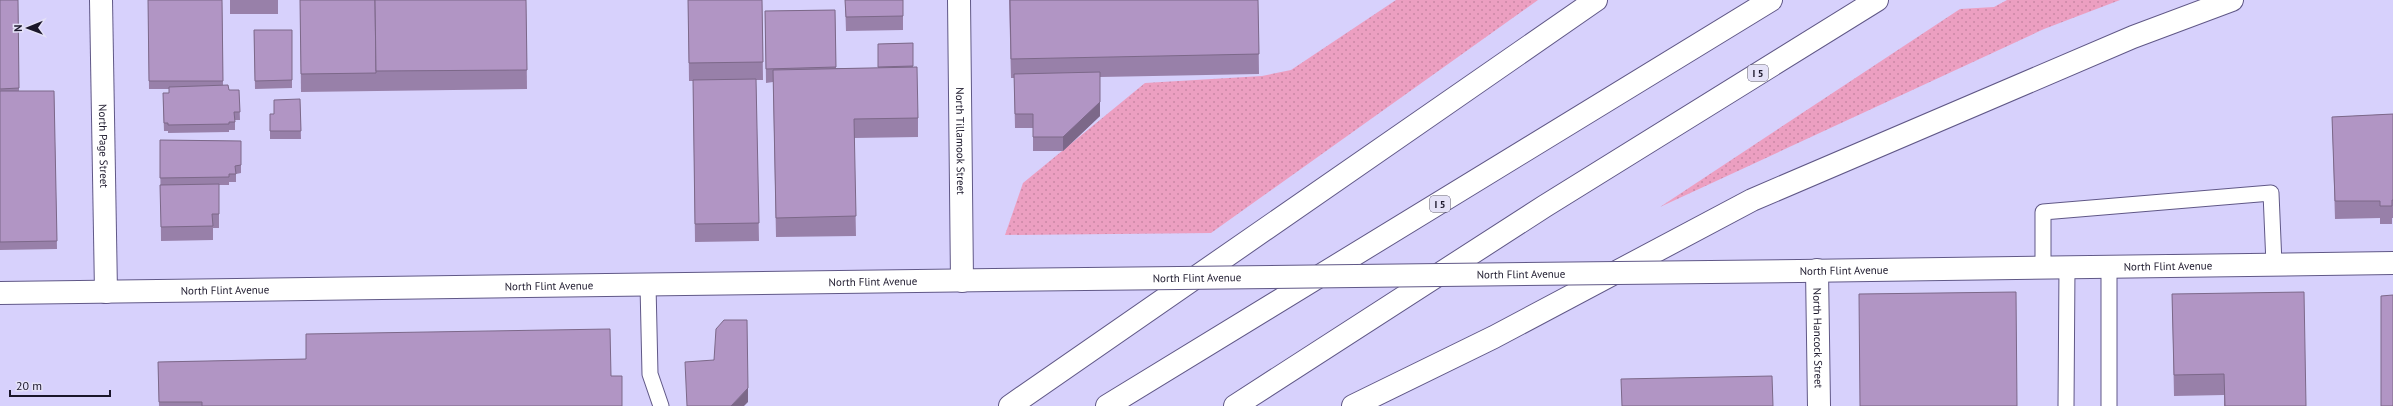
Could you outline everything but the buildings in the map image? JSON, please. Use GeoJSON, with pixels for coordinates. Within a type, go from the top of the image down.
{"type":"FeatureCollection","features":[{"type":"Feature","properties":{"kind":"main road","name":"North Page Street"},"geometry":{"type":"LineString","coordinates":[[101,0],[106,292]]}},
{"type":"Feature","properties":{"kind":"main road","name":"North Tillamook Street"},"geometry":{"type":"LineString","coordinates":[[959,0],[962,281]]}},
{"type":"Feature","properties":{"kind":"main road"},"geometry":{"type":"LineString","coordinates":[[1010,406],[1596,0]]}},
{"type":"Feature","properties":{"kind":"main road","name":"I 5"},"geometry":{"type":"LineString","coordinates":[[1107,406],[1771,0]]}},
{"type":"Feature","properties":{"kind":"main road","name":"I 5"},"geometry":{"type":"LineString","coordinates":[[1235,406],[1545,206],[1877,0]]}},
{"type":"Feature","properties":{"kind":"main road"},"geometry":{"type":"LineString","coordinates":[[1353,406],[1494,337],[1752,200],[2133,37],[2232,0]]}},
{"type":"Feature","properties":{"kind":"main road","name":"North Flint Avenue"},"geometry":{"type":"LineString","coordinates":[[0,293],[2393,263]]}},
{"type":"Feature","properties":{"kind":"main road","name":"North Hancock Street"},"geometry":{"type":"LineString","coordinates":[[1808,270],[1819,406]]}},
{"type":"Feature","properties":{"kind":"lane"},"geometry":{"type":"LineString","coordinates":[[2043,267],[2043,212],[2271,193],[2274,264]]}},
{"type":"Feature","properties":{"kind":"lane"},"geometry":{"type":"LineString","coordinates":[[2109,266],[2109,406]]}},
{"type":"Feature","properties":{"kind":"lane"},"geometry":{"type":"LineString","coordinates":[[2066,406],[2067,267]]}},
{"type":"Feature","properties":{"kind":"lane"},"geometry":{"type":"LineString","coordinates":[[648,285],[650,374],[661,406]]}},
{"type":"Feature","properties":{"kind":"shaded area"},"geometry":{"type":"Polygon","coordinates":[[[1396,0],[1538,0],[1211,233],[1005,235],[1023,183],[1145,83],[1262,76],[1291,70],[1396,0]]]}},
{"type":"Feature","properties":{"kind":"shaded area"},"geometry":{"type":"Polygon","coordinates":[[[2007,0],[2120,0],[2044,29],[1660,207],[1960,9],[1994,7],[2007,0]]]}}]}
